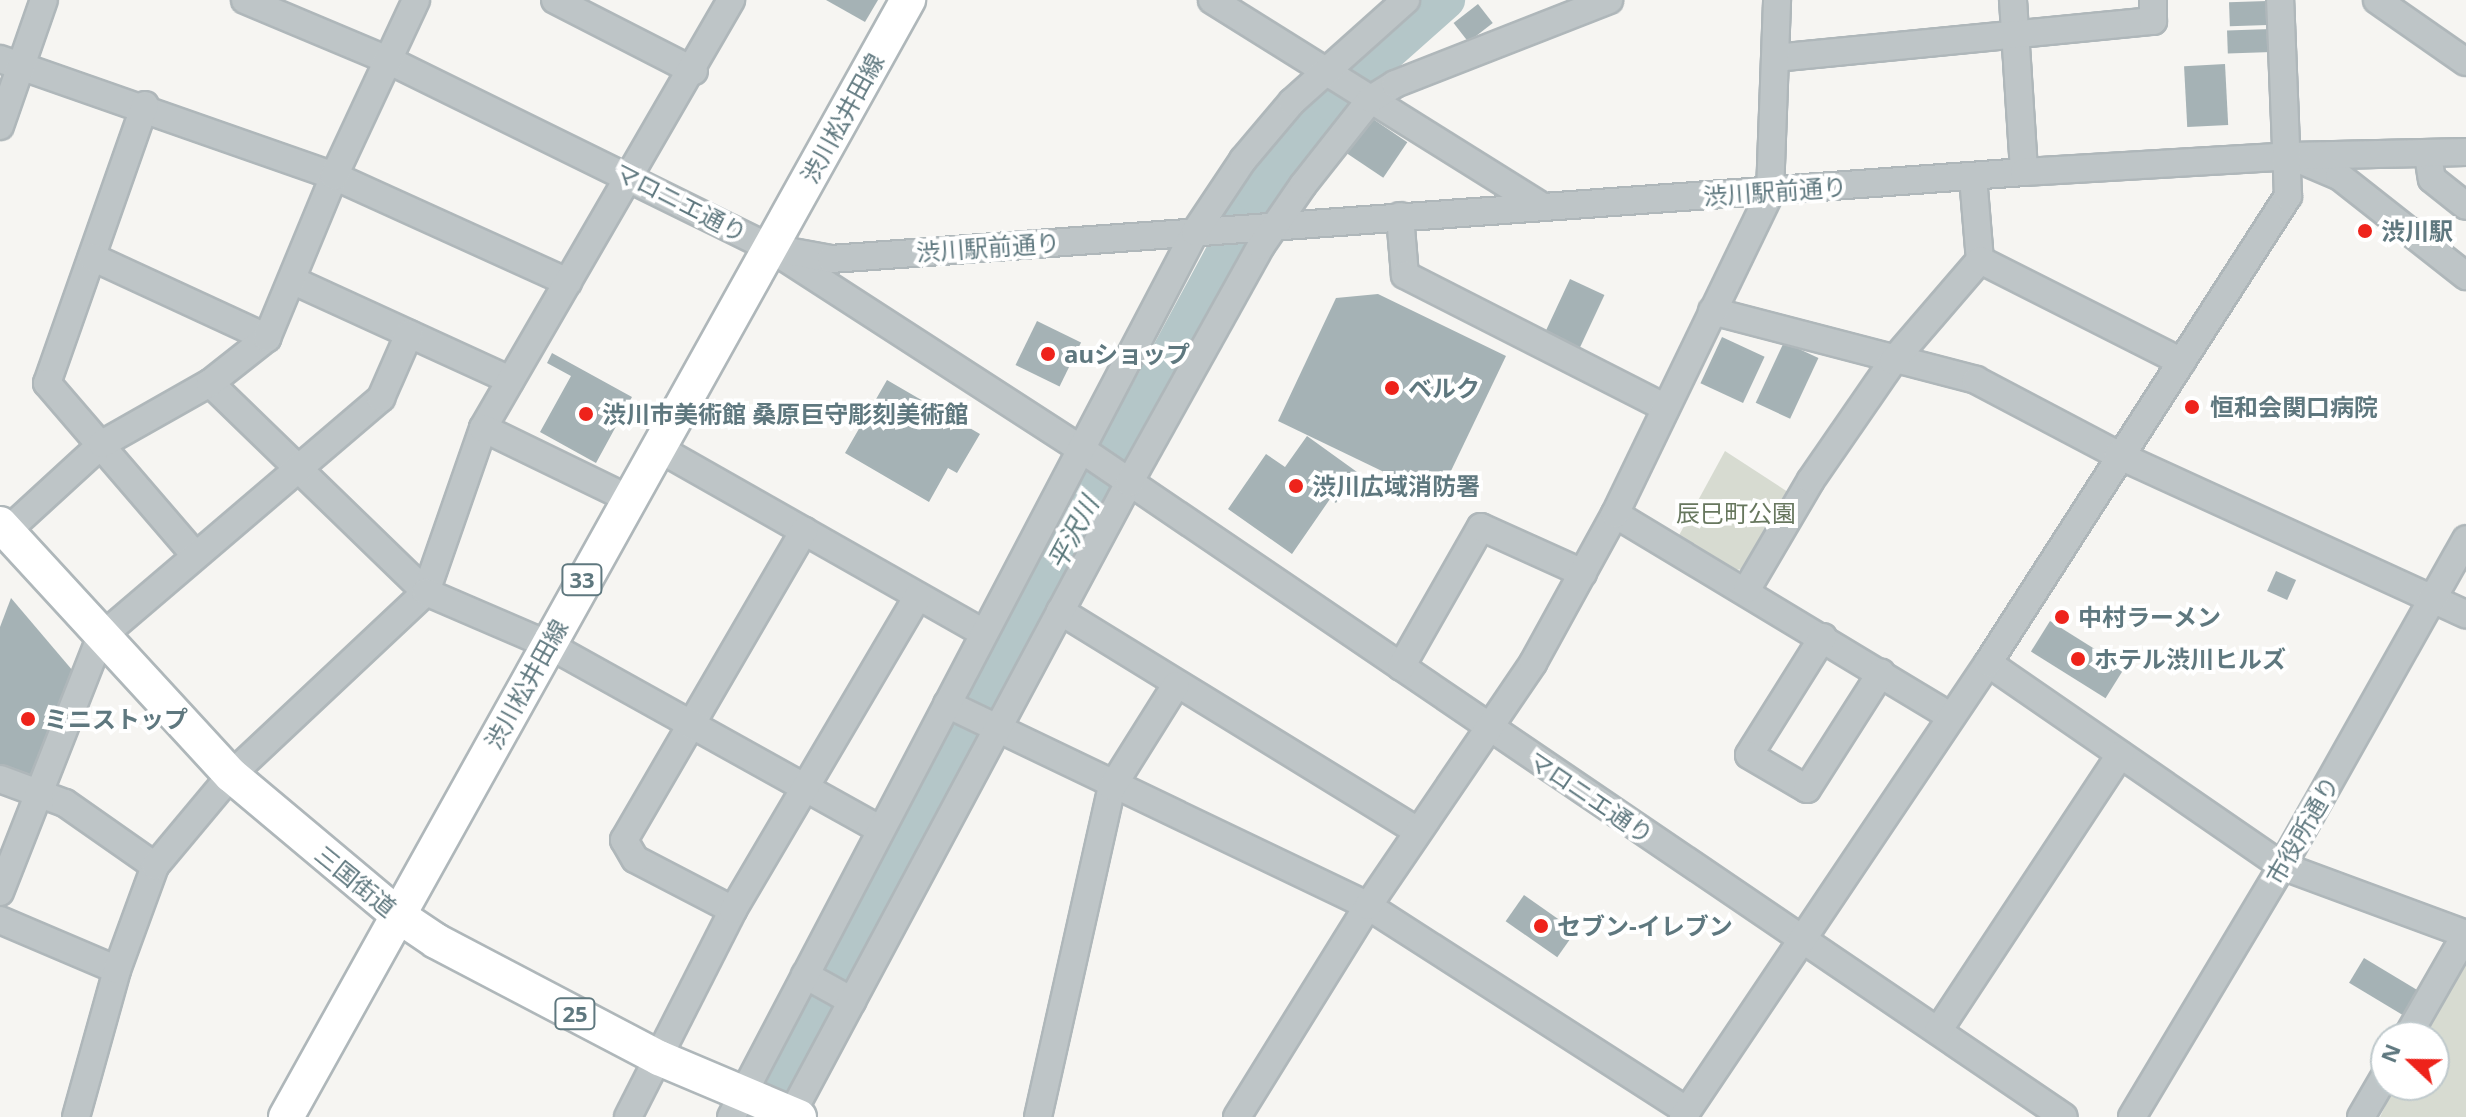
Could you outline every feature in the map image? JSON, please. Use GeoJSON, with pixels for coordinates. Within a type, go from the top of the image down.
{"type":"FeatureCollection","features":[{"type":"Feature","properties":{"kind":"main road","name":"渋川松井田線"},"geometry":{"type":"LineString","coordinates":[[286,1117],[627,498],[658,448],[908,0]]}},
{"type":"Feature","properties":{"kind":"main road","name":"三国街道"},"geometry":{"type":"LineString","coordinates":[[3,528],[100,638],[231,775],[399,916],[436,941],[659,1058],[771,1110]]}},
{"type":"Feature","properties":{"kind":"street"},"geometry":{"type":"LineString","coordinates":[[0,126],[10,62],[44,0]]}},
{"type":"Feature","properties":{"kind":"street","name":"マロニエ通り"},"geometry":{"type":"LineString","coordinates":[[245,0],[390,61],[631,176],[770,248],[1084,452],[2064,1117]]}},
{"type":"Feature","properties":{"kind":"street"},"geometry":{"type":"LineString","coordinates":[[3,528],[102,444],[210,383],[267,338],[294,281],[334,176],[416,0]]}},
{"type":"Feature","properties":{"kind":"street"},"geometry":{"type":"LineString","coordinates":[[555,0],[694,71]]}},
{"type":"Feature","properties":{"kind":"street"},"geometry":{"type":"LineString","coordinates":[[76,1117],[117,970],[155,866],[231,775],[426,592],[441,562],[483,428],[694,71],[731,0]]}},
{"type":"Feature","properties":{"kind":"street"},"geometry":{"type":"LineString","coordinates":[[1212,0],[1539,204]]}},
{"type":"Feature","properties":{"kind":"street"},"geometry":{"type":"LineString","coordinates":[[771,1110],[806,976],[880,829],[953,708],[984,633],[1201,232],[1253,147],[1327,71],[1406,0]]}},
{"type":"Feature","properties":{"kind":"street"},"geometry":{"type":"LineString","coordinates":[[771,1110],[851,1001],[994,728],[1060,611],[1124,479],[1267,227],[1368,97],[1609,0]]}},
{"type":"Feature","properties":{"kind":"street"},"geometry":{"type":"LineString","coordinates":[[1237,1117],[1368,906],[1490,728],[1615,514],[1664,407],[1770,193],[1777,0]]}},
{"type":"Feature","properties":{"kind":"street"},"geometry":{"type":"LineString","coordinates":[[2013,0],[2024,172]]}},
{"type":"Feature","properties":{"kind":"street"},"geometry":{"type":"LineString","coordinates":[[1775,58],[2153,21],[2153,0]]}},
{"type":"Feature","properties":{"kind":"street"},"geometry":{"type":"LineString","coordinates":[[953,708],[1112,787],[1368,906],[1685,1114],[1988,663],[2118,455],[2182,362],[2288,196],[2290,156],[2280,0]]}},
{"type":"Feature","properties":{"kind":"street"},"geometry":{"type":"LineString","coordinates":[[2377,0],[2466,62]]}},
{"type":"Feature","properties":{"kind":"street"},"geometry":{"type":"LineString","coordinates":[[10,62],[145,105],[334,176],[568,282]]}},
{"type":"Feature","properties":{"kind":"street"},"geometry":{"type":"LineString","coordinates":[[145,105],[47,383],[193,553]]}},
{"type":"Feature","properties":{"kind":"street","name":"渋川駅前通り"},"geometry":{"type":"LineString","coordinates":[[770,248],[831,259],[1539,204],[1770,193],[2024,172],[2290,156],[2466,152]]}},
{"type":"Feature","properties":{"kind":"street"},"geometry":{"type":"LineString","coordinates":[[2428,155],[2432,179],[2466,206]]}},
{"type":"Feature","properties":{"kind":"street"},"geometry":{"type":"LineString","coordinates":[[2290,156],[2339,176],[2466,276]]}},
{"type":"Feature","properties":{"kind":"street"},"geometry":{"type":"LineString","coordinates":[[1747,589],[1811,480],[1893,361],[1980,260],[1973,177]]}},
{"type":"Feature","properties":{"kind":"street"},"geometry":{"type":"LineString","coordinates":[[1400,216],[1405,275],[1664,407]]}},
{"type":"Feature","properties":{"kind":"street"},"geometry":{"type":"LineString","coordinates":[[92,257],[267,338]]}},
{"type":"Feature","properties":{"kind":"street"},"geometry":{"type":"LineString","coordinates":[[1980,260],[2182,362]]}},
{"type":"Feature","properties":{"kind":"street"},"geometry":{"type":"LineString","coordinates":[[294,281],[510,380]]}},
{"type":"Feature","properties":{"kind":"street"},"geometry":{"type":"LineString","coordinates":[[1712,311],[1893,361],[1976,380],[2118,455],[2466,614]]}},
{"type":"Feature","properties":{"kind":"street"},"geometry":{"type":"LineString","coordinates":[[0,892],[100,638],[193,553],[381,398],[409,334]]}},
{"type":"Feature","properties":{"kind":"street"},"geometry":{"type":"LineString","coordinates":[[210,383],[300,465],[426,592],[547,644],[880,829]]}},
{"type":"Feature","properties":{"kind":"street"},"geometry":{"type":"LineString","coordinates":[[483,428],[627,498]]}},
{"type":"Feature","properties":{"kind":"street"},"geometry":{"type":"LineString","coordinates":[[658,448],[984,633]]}},
{"type":"Feature","properties":{"kind":"street"},"geometry":{"type":"LineString","coordinates":[[1615,514],[1747,589],[1950,716]]}},
{"type":"Feature","properties":{"kind":"street"},"geometry":{"type":"LineString","coordinates":[[1401,667],[1481,527],[1583,573]]}},
{"type":"Feature","properties":{"kind":"street"},"geometry":{"type":"LineString","coordinates":[[733,910],[626,850],[624,840],[804,531]]}},
{"type":"Feature","properties":{"kind":"street","name":"市役所通り"},"geometry":{"type":"LineString","coordinates":[[2132,1117],[2282,866],[2466,539]]}},
{"type":"Feature","properties":{"kind":"street"},"geometry":{"type":"LineString","coordinates":[[628,1117],[733,910],[918,596]]}},
{"type":"Feature","properties":{"kind":"street"},"geometry":{"type":"LineString","coordinates":[[1060,611],[1418,831]]}},
{"type":"Feature","properties":{"kind":"street"},"geometry":{"type":"LineString","coordinates":[[1823,637],[1749,755],[1807,789],[1881,673]]}},
{"type":"Feature","properties":{"kind":"street"},"geometry":{"type":"LineString","coordinates":[[1988,663],[2282,866],[2466,934],[2416,1021]]}},
{"type":"Feature","properties":{"kind":"street"},"geometry":{"type":"LineString","coordinates":[[1038,1117],[1112,787],[1176,685]]}},
{"type":"Feature","properties":{"kind":"street"},"geometry":{"type":"LineString","coordinates":[[1938,1031],[2120,755]]}},
{"type":"Feature","properties":{"kind":"street"},"geometry":{"type":"LineString","coordinates":[[0,779],[65,803],[155,866]]}},
{"type":"Feature","properties":{"kind":"street"},"geometry":{"type":"LineString","coordinates":[[0,920],[117,970]]}},
{"type":"Feature","properties":{"kind":"street"},"geometry":{"type":"LineString","coordinates":[[806,976],[851,1001]]}},
{"type":"Feature","properties":{"kind":"green space","name":"辰巳町公園"},"geometry":{"type":"Polygon","coordinates":[[[1725,451],[1794,496],[1748,569],[1731,570],[1677,539],[1725,451]]]}},
{"type":"Feature","properties":{"kind":"green space"},"geometry":{"type":"Polygon","coordinates":[[[2466,963],[2466,1117],[2380,1117],[2388,1101],[2450,1101],[2450,1021],[2432,1021],[2466,963]]]}},
{"type":"Feature","properties":{"kind":"building"},"geometry":{"type":"Polygon","coordinates":[[[826,0],[878,0],[865,22],[826,0]]]}},
{"type":"Feature","properties":{"kind":"building"},"geometry":{"type":"Polygon","coordinates":[[[2267,1],[2268,25],[2230,26],[2229,2],[2267,1]]]}},
{"type":"Feature","properties":{"kind":"building"},"geometry":{"type":"Polygon","coordinates":[[[1478,4],[1493,23],[1468,42],[1454,23],[1478,4]]]}},
{"type":"Feature","properties":{"kind":"building"},"geometry":{"type":"Polygon","coordinates":[[[2271,29],[2272,52],[2228,54],[2227,31],[2271,29]]]}},
{"type":"Feature","properties":{"kind":"building"},"geometry":{"type":"Polygon","coordinates":[[[2225,64],[2228,125],[2187,127],[2184,66],[2225,64]]]}},
{"type":"Feature","properties":{"kind":"building"},"geometry":{"type":"Polygon","coordinates":[[[1370,117],[1407,142],[1383,178],[1346,153],[1370,117]]]}},
{"type":"Feature","properties":{"kind":"building"},"geometry":{"type":"Polygon","coordinates":[[[1570,279],[1604,295],[1579,350],[1544,334],[1570,279]]]}},
{"type":"Feature","properties":{"kind":"building","name":"ベルク"},"geometry":{"type":"Polygon","coordinates":[[[1378,294],[1506,356],[1438,498],[1278,421],[1336,298],[1378,294]]]}},
{"type":"Feature","properties":{"kind":"building","name":"auショップ"},"geometry":{"type":"Polygon","coordinates":[[[1037,321],[1081,342],[1060,387],[1016,365],[1037,321]]]}},
{"type":"Feature","properties":{"kind":"building"},"geometry":{"type":"Polygon","coordinates":[[[1722,337],[1765,357],[1743,403],[1700,383],[1722,337]]]}},
{"type":"Feature","properties":{"kind":"building"},"geometry":{"type":"Polygon","coordinates":[[[1784,342],[1818,358],[1790,419],[1756,403],[1784,342]]]}},
{"type":"Feature","properties":{"kind":"building","name":"渋川市美術館 桑原巨守彫刻美術館"},"geometry":{"type":"Polygon","coordinates":[[[552,353],[632,397],[596,463],[540,432],[571,376],[547,363],[552,353]]]}},
{"type":"Feature","properties":{"kind":"building"},"geometry":{"type":"Polygon","coordinates":[[[887,380],[980,434],[957,473],[948,468],[929,502],[845,453],[887,380]]]}},
{"type":"Feature","properties":{"kind":"building","name":"渋川広域消防署"},"geometry":{"type":"Polygon","coordinates":[[[1307,436],[1357,472],[1336,503],[1330,499],[1292,554],[1228,509],[1266,454],[1285,467],[1307,436]]]}},
{"type":"Feature","properties":{"kind":"building"},"geometry":{"type":"Polygon","coordinates":[[[2276,571],[2296,580],[2287,600],[2267,591],[2276,571]]]}},
{"type":"Feature","properties":{"kind":"building","name":"ミニストップ"},"geometry":{"type":"Polygon","coordinates":[[[11,598],[73,671],[36,772],[26,777],[0,768],[0,627],[11,598]]]}},
{"type":"Feature","properties":{"kind":"building","name":"ホテル渋川ヒルズ"},"geometry":{"type":"Polygon","coordinates":[[[2050,621],[2125,668],[2106,698],[2031,652],[2050,621]]]}},
{"type":"Feature","properties":{"kind":"building","name":"セブン-イレブン"},"geometry":{"type":"Polygon","coordinates":[[[1524,895],[1576,931],[1557,957],[1506,921],[1524,895]]]}},
{"type":"Feature","properties":{"kind":"building"},"geometry":{"type":"Polygon","coordinates":[[[2364,958],[2420,991],[2405,1016],[2349,983],[2364,958]]]}},
{"type":"Feature","properties":{"kind":"waterway","name":"平沢川"},"geometry":{"type":"LineString","coordinates":[[770,1117],[990,688],[1256,195],[1331,102],[1446,0]]}},
{"type":"Feature","properties":{"kind":"place","name":"渋川駅"},"geometry":{"type":"Point","coordinates":[2365,231]}},
{"type":"Feature","properties":{"kind":"place","name":"auショップ"},"geometry":{"type":"Point","coordinates":[1048,354]}},
{"type":"Feature","properties":{"kind":"place","name":"ベルク"},"geometry":{"type":"Point","coordinates":[1392,388]}},
{"type":"Feature","properties":{"kind":"place","name":"恒和会関口病院"},"geometry":{"type":"Point","coordinates":[2192,407]}},
{"type":"Feature","properties":{"kind":"place","name":"渋川市美術館 桑原巨守彫刻美術館"},"geometry":{"type":"Point","coordinates":[586,414]}},
{"type":"Feature","properties":{"kind":"place","name":"渋川広域消防署"},"geometry":{"type":"Point","coordinates":[1296,486]}},
{"type":"Feature","properties":{"kind":"place","name":"中村ラーメン"},"geometry":{"type":"Point","coordinates":[2062,617]}},
{"type":"Feature","properties":{"kind":"place","name":"ホテル渋川ヒルズ"},"geometry":{"type":"Point","coordinates":[2078,659]}},
{"type":"Feature","properties":{"kind":"place","name":"ミニストップ"},"geometry":{"type":"Point","coordinates":[28,719]}},
{"type":"Feature","properties":{"kind":"place","name":"セブン-イレブン"},"geometry":{"type":"Point","coordinates":[1541,926]}}]}
